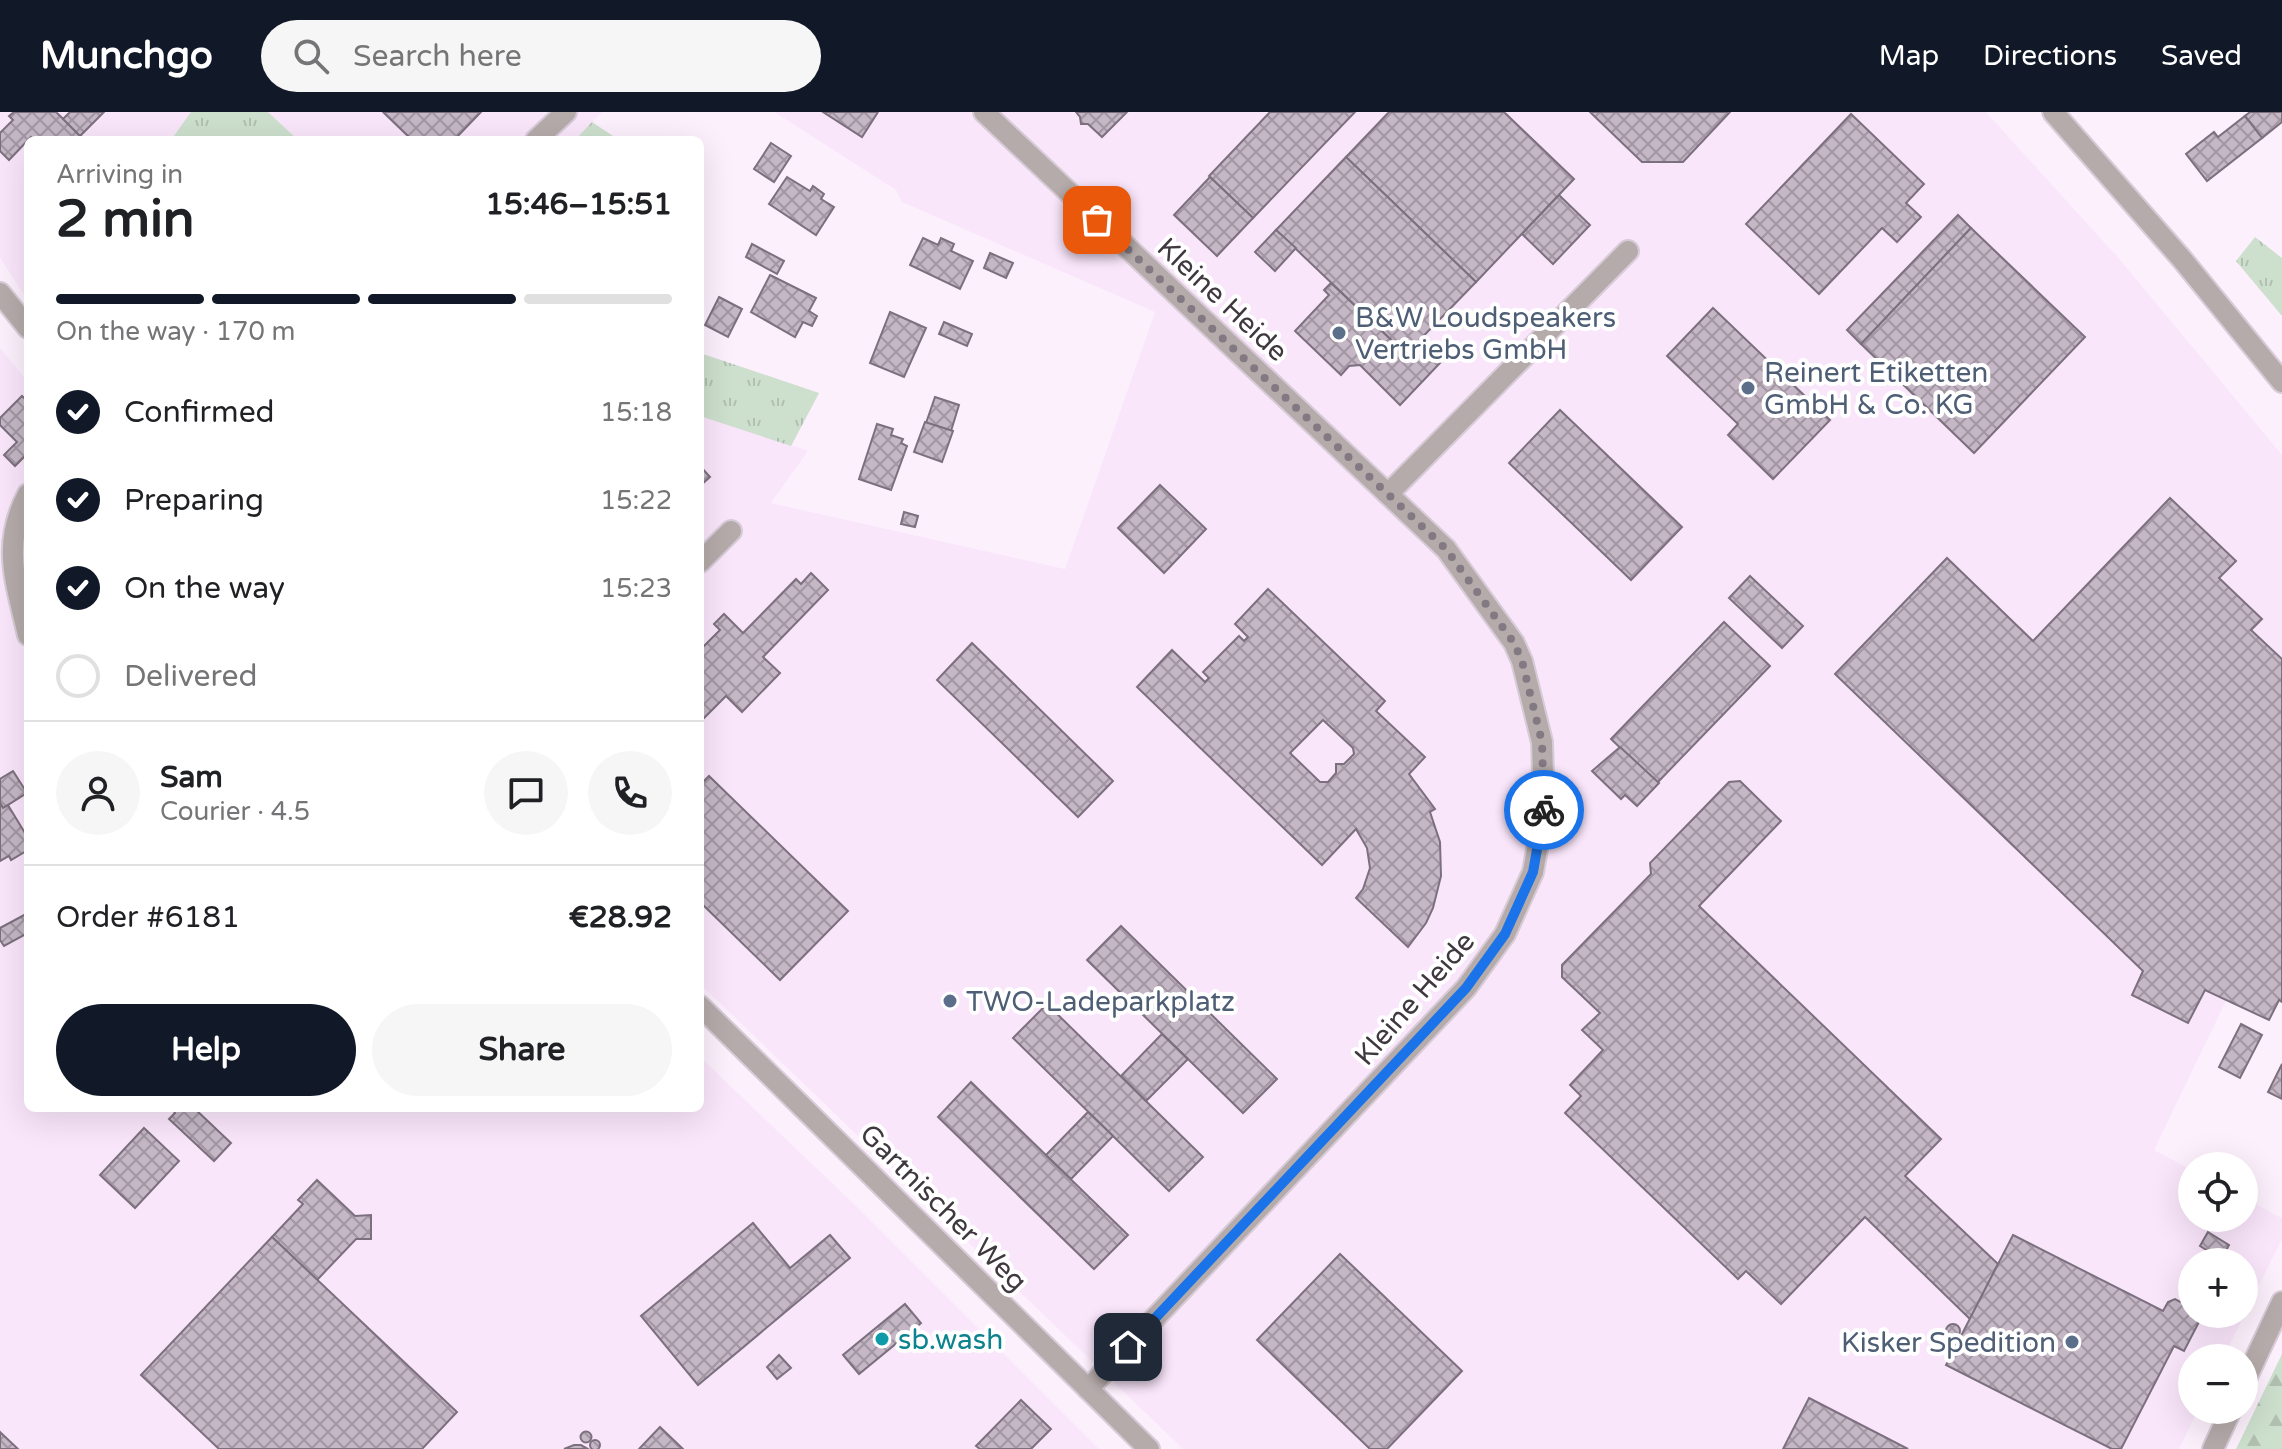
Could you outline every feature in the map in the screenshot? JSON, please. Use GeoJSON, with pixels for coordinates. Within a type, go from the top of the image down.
{"type":"FeatureCollection","features":[{"type":"Feature","properties":{"kind":"street"},"geometry":{"type":"LineString","coordinates":[[540,136],[566,112]]}},
{"type":"Feature","properties":{"kind":"street","name":"Kleine Heide"},"geometry":{"type":"LineString","coordinates":[[984,112],[1446,549],[1514,643],[1522,661],[1542,742],[1544,809],[1533,872],[1505,934],[1466,988],[1088,1389]]}},
{"type":"Feature","properties":{"kind":"street"},"geometry":{"type":"LineString","coordinates":[[2053,112],[2181,258],[2282,382]]}},
{"type":"Feature","properties":{"kind":"street"},"geometry":{"type":"LineString","coordinates":[[1388,494],[1628,251]]}},
{"type":"Feature","properties":{"kind":"street"},"geometry":{"type":"LineString","coordinates":[[1,297],[24,323]]}},
{"type":"Feature","properties":{"kind":"street"},"geometry":{"type":"LineString","coordinates":[[24,502],[18,513],[11,546],[24,618]]}},
{"type":"Feature","properties":{"kind":"street"},"geometry":{"type":"LineString","coordinates":[[704,558],[731,531]]}},
{"type":"Feature","properties":{"kind":"street","name":"Gartnischer Weg"},"geometry":{"type":"LineString","coordinates":[[704,1010],[1149,1449]]}},
{"type":"Feature","properties":{"kind":"street"},"geometry":{"type":"LineString","coordinates":[[2258,1353],[2282,1302]]}},
{"type":"Feature","properties":{"kind":"street"},"geometry":{"type":"LineString","coordinates":[[2213,1449],[2225,1424]]}},
{"type":"Feature","properties":{"kind":"shaded area"},"geometry":{"type":"Polygon","coordinates":[[[0,112],[602,112],[592,122],[613,136],[24,136],[24,295],[0,258],[0,112]]]}},
{"type":"Feature","properties":{"kind":"shaded area"},"geometry":{"type":"Polygon","coordinates":[[[774,112],[1986,112],[2122,262],[2282,455],[2282,1002],[2279,1000],[2269,1020],[2226,1001],[2154,1150],[2178,1163],[2178,1232],[2258,1232],[2258,1205],[2282,1218],[2282,1239],[2258,1287],[2258,1248],[2178,1248],[2178,1328],[2238,1328],[2230,1344],[2178,1344],[2178,1424],[2191,1424],[2179,1449],[1183,1449],[704,988],[704,354],[819,393],[792,445],[808,451],[771,503],[1065,569],[1155,312],[902,202],[896,190],[774,112]]]}},
{"type":"Feature","properties":{"kind":"shaded area"},"geometry":{"type":"Polygon","coordinates":[[[0,348],[24,377],[24,1112],[704,1112],[704,1061],[852,1202],[1099,1449],[0,1449],[0,348]]]}},
{"type":"Feature","properties":{"kind":"green space"},"geometry":{"type":"Polygon","coordinates":[[[191,112],[268,112],[294,136],[174,136],[191,112]]]}},
{"type":"Feature","properties":{"kind":"green space"},"geometry":{"type":"Polygon","coordinates":[[[592,122],[613,136],[579,136],[592,122]]]}},
{"type":"Feature","properties":{"kind":"green space"},"geometry":{"type":"Polygon","coordinates":[[[2255,237],[2282,258],[2282,316],[2236,261],[2255,237]]]}},
{"type":"Feature","properties":{"kind":"green space"},"geometry":{"type":"Polygon","coordinates":[[[704,354],[819,393],[791,446],[704,417],[704,354]]]}},
{"type":"Feature","properties":{"kind":"green space"},"geometry":{"type":"Polygon","coordinates":[[[2282,1354],[2282,1449],[2236,1449],[2248,1424],[2258,1424],[2258,1404],[2282,1354]]]}},
{"type":"Feature","properties":{"kind":"building"},"geometry":{"type":"Polygon","coordinates":[[[14,112],[56,112],[81,136],[24,136],[24,144],[9,160],[0,151],[0,133],[13,120],[9,116],[14,112]]]}},
{"type":"Feature","properties":{"kind":"building"},"geometry":{"type":"Polygon","coordinates":[[[70,112],[104,112],[80,136],[63,119],[70,112]]]}},
{"type":"Feature","properties":{"kind":"building"},"geometry":{"type":"Polygon","coordinates":[[[383,112],[481,112],[458,136],[408,136],[383,112]]]}},
{"type":"Feature","properties":{"kind":"building"},"geometry":{"type":"Polygon","coordinates":[[[823,112],[878,112],[862,137],[823,112]]]}},
{"type":"Feature","properties":{"kind":"building"},"geometry":{"type":"Polygon","coordinates":[[[1076,112],[1127,112],[1102,137],[1088,124],[1081,124],[1076,112]]]}},
{"type":"Feature","properties":{"kind":"building"},"geometry":{"type":"Polygon","coordinates":[[[1270,112],[1355,112],[1253,218],[1209,176],[1270,112]]]}},
{"type":"Feature","properties":{"kind":"building"},"geometry":{"type":"Polygon","coordinates":[[[1389,112],[1504,112],[1574,179],[1476,282],[1346,157],[1389,112]]]}},
{"type":"Feature","properties":{"kind":"building"},"geometry":{"type":"Polygon","coordinates":[[[1590,112],[1730,112],[1683,162],[1642,162],[1590,112]]]}},
{"type":"Feature","properties":{"kind":"building"},"geometry":{"type":"Polygon","coordinates":[[[2250,112],[2282,112],[2282,122],[2262,138],[2245,116],[2250,112]]]}},
{"type":"Feature","properties":{"kind":"building"},"geometry":{"type":"Polygon","coordinates":[[[1851,114],[1924,184],[1906,203],[1921,217],[1897,242],[1882,228],[1819,294],[1746,224],[1851,114]]]}},
{"type":"Feature","properties":{"kind":"building"},"geometry":{"type":"Polygon","coordinates":[[[2245,116],[2262,138],[2207,181],[2186,154],[2214,132],[2218,137],[2245,116]]]}},
{"type":"Feature","properties":{"kind":"building"},"geometry":{"type":"Polygon","coordinates":[[[771,143],[791,156],[774,182],[754,169],[771,143]]]}},
{"type":"Feature","properties":{"kind":"building"},"geometry":{"type":"Polygon","coordinates":[[[1346,157],[1476,282],[1406,354],[1276,230],[1346,157]]]}},
{"type":"Feature","properties":{"kind":"building"},"geometry":{"type":"Polygon","coordinates":[[[787,177],[810,191],[813,186],[824,194],[821,199],[834,207],[816,235],[769,204],[787,177]]]}},
{"type":"Feature","properties":{"kind":"building"},"geometry":{"type":"Polygon","coordinates":[[[1210,177],[1253,218],[1217,256],[1174,215],[1210,177]]]}},
{"type":"Feature","properties":{"kind":"building"},"geometry":{"type":"Polygon","coordinates":[[[1559,195],[1590,225],[1553,264],[1522,234],[1559,195]]]}},
{"type":"Feature","properties":{"kind":"building"},"geometry":{"type":"Polygon","coordinates":[[[1958,215],[1971,228],[1861,344],[1847,330],[1958,215]]]}},
{"type":"Feature","properties":{"kind":"building"},"geometry":{"type":"Polygon","coordinates":[[[1971,228],[2085,337],[1974,453],[1861,344],[1971,228]]]}},
{"type":"Feature","properties":{"kind":"building"},"geometry":{"type":"Polygon","coordinates":[[[1276,230],[1296,248],[1275,271],[1255,252],[1276,230]]]}},
{"type":"Feature","properties":{"kind":"building"},"geometry":{"type":"Polygon","coordinates":[[[923,238],[938,245],[941,238],[954,244],[951,251],[973,261],[960,289],[910,265],[923,238]]]}},
{"type":"Feature","properties":{"kind":"building"},"geometry":{"type":"Polygon","coordinates":[[[752,244],[784,261],[777,274],[746,257],[752,244]]]}},
{"type":"Feature","properties":{"kind":"building"},"geometry":{"type":"Polygon","coordinates":[[[990,253],[1013,263],[1006,278],[984,268],[990,253]]]}},
{"type":"Feature","properties":{"kind":"building"},"geometry":{"type":"Polygon","coordinates":[[[770,275],[816,298],[809,311],[817,316],[812,326],[803,322],[795,337],[751,312],[770,275]]]}},
{"type":"Feature","properties":{"kind":"building"},"geometry":{"type":"Polygon","coordinates":[[[1331,283],[1406,354],[1418,342],[1440,363],[1400,405],[1360,365],[1349,366],[1341,375],[1295,331],[1329,295],[1324,290],[1331,283]]]}},
{"type":"Feature","properties":{"kind":"building"},"geometry":{"type":"Polygon","coordinates":[[[719,297],[742,309],[728,337],[705,325],[719,297]]]}},
{"type":"Feature","properties":{"kind":"building"},"geometry":{"type":"Polygon","coordinates":[[[1713,308],[1830,420],[1773,479],[1728,435],[1738,424],[1667,356],[1713,308]]]}},
{"type":"Feature","properties":{"kind":"building"},"geometry":{"type":"Polygon","coordinates":[[[890,312],[926,328],[904,377],[870,363],[890,312]]]}},
{"type":"Feature","properties":{"kind":"building"},"geometry":{"type":"Polygon","coordinates":[[[944,322],[972,334],[967,346],[939,334],[944,322]]]}},
{"type":"Feature","properties":{"kind":"building"},"geometry":{"type":"Polygon","coordinates":[[[22,396],[24,398],[24,457],[15,466],[4,455],[17,442],[0,425],[0,418],[22,396]]]}},
{"type":"Feature","properties":{"kind":"building"},"geometry":{"type":"Polygon","coordinates":[[[935,397],[959,405],[951,431],[926,423],[935,397]]]}},
{"type":"Feature","properties":{"kind":"building"},"geometry":{"type":"Polygon","coordinates":[[[1560,410],[1682,527],[1631,580],[1509,463],[1560,410]]]}},
{"type":"Feature","properties":{"kind":"building"},"geometry":{"type":"Polygon","coordinates":[[[925,422],[953,431],[942,462],[914,452],[925,422]]]}},
{"type":"Feature","properties":{"kind":"building"},"geometry":{"type":"Polygon","coordinates":[[[877,424],[893,429],[891,435],[903,439],[901,443],[907,446],[891,490],[859,479],[877,424]]]}},
{"type":"Feature","properties":{"kind":"building"},"geometry":{"type":"Polygon","coordinates":[[[1160,485],[1206,529],[1164,573],[1118,528],[1160,485]]]}},
{"type":"Feature","properties":{"kind":"building"},"geometry":{"type":"Polygon","coordinates":[[[2170,498],[2236,561],[2219,578],[2262,619],[2251,630],[2282,659],[2282,1002],[2279,1000],[2269,1020],[2205,990],[2188,1023],[2132,995],[2143,971],[1835,674],[1947,558],[2033,641],[2170,498]]]}},
{"type":"Feature","properties":{"kind":"building"},"geometry":{"type":"Polygon","coordinates":[[[904,512],[918,516],[915,527],[901,524],[904,512]]]}},
{"type":"Feature","properties":{"kind":"building"},"geometry":{"type":"Polygon","coordinates":[[[811,573],[828,590],[763,657],[780,673],[742,712],[726,696],[704,718],[704,646],[720,630],[714,624],[724,614],[743,633],[796,579],[801,584],[811,573]]]}},
{"type":"Feature","properties":{"kind":"building"},"geometry":{"type":"Polygon","coordinates":[[[1750,576],[1803,626],[1782,648],[1729,598],[1750,576]]]}},
{"type":"Feature","properties":{"kind":"building"},"geometry":{"type":"Polygon","coordinates":[[[1268,589],[1385,701],[1376,711],[1425,757],[1409,774],[1435,809],[1430,812],[1440,842],[1441,876],[1433,908],[1408,947],[1356,898],[1363,889],[1370,868],[1367,848],[1356,829],[1322,865],[1137,687],[1172,650],[1205,682],[1209,678],[1203,672],[1239,636],[1244,641],[1248,637],[1235,624],[1268,589]],[[1323,720],[1290,753],[1320,782],[1328,782],[1336,773],[1336,764],[1344,764],[1354,754],[1353,748],[1323,720]]]}},
{"type":"Feature","properties":{"kind":"building"},"geometry":{"type":"Polygon","coordinates":[[[1724,622],[1770,666],[1657,783],[1611,739],[1724,622]]]}},
{"type":"Feature","properties":{"kind":"building"},"geometry":{"type":"Polygon","coordinates":[[[972,643],[1113,781],[1078,817],[937,680],[972,643]]]}},
{"type":"Feature","properties":{"kind":"building"},"geometry":{"type":"Polygon","coordinates":[[[1620,747],[1659,783],[1637,806],[1625,795],[1621,799],[1592,771],[1620,747]]]}},
{"type":"Feature","properties":{"kind":"building"},"geometry":{"type":"Polygon","coordinates":[[[13,771],[24,788],[24,795],[3,808],[0,803],[0,779],[13,771]]]}},
{"type":"Feature","properties":{"kind":"building"},"geometry":{"type":"Polygon","coordinates":[[[709,776],[848,911],[780,980],[704,906],[704,781],[709,776]]]}},
{"type":"Feature","properties":{"kind":"building"},"geometry":{"type":"Polygon","coordinates":[[[1740,781],[1781,821],[1699,906],[1941,1139],[1905,1176],[1998,1264],[1970,1319],[1865,1217],[1781,1304],[1746,1271],[1738,1279],[1565,1113],[1581,1096],[1570,1085],[1603,1050],[1582,1030],[1600,1013],[1562,977],[1562,965],[1651,874],[1650,863],[1729,782],[1740,781]]]}},
{"type":"Feature","properties":{"kind":"building"},"geometry":{"type":"Polygon","coordinates":[[[0,803],[3,808],[8,805],[24,831],[24,852],[11,860],[9,856],[0,861],[0,803]]]}},
{"type":"Feature","properties":{"kind":"building"},"geometry":{"type":"Polygon","coordinates":[[[24,915],[24,935],[4,946],[0,940],[0,928],[24,915]]]}},
{"type":"Feature","properties":{"kind":"building"},"geometry":{"type":"Polygon","coordinates":[[[1121,926],[1277,1079],[1243,1113],[1087,960],[1121,926]]]}},
{"type":"Feature","properties":{"kind":"building"},"geometry":{"type":"Polygon","coordinates":[[[1047,1004],[1203,1157],[1169,1191],[1013,1038],[1047,1004]]]}},
{"type":"Feature","properties":{"kind":"building"},"geometry":{"type":"Polygon","coordinates":[[[2241,1024],[2262,1035],[2240,1078],[2219,1067],[2241,1024]]]}},
{"type":"Feature","properties":{"kind":"building"},"geometry":{"type":"Polygon","coordinates":[[[1162,1034],[1188,1059],[1146,1101],[1121,1076],[1162,1034]]]}},
{"type":"Feature","properties":{"kind":"building"},"geometry":{"type":"Polygon","coordinates":[[[2282,1064],[2282,1099],[2268,1092],[2282,1064]]]}},
{"type":"Feature","properties":{"kind":"building"},"geometry":{"type":"Polygon","coordinates":[[[971,1082],[1128,1235],[1094,1269],[938,1117],[971,1082]]]}},
{"type":"Feature","properties":{"kind":"building"},"geometry":{"type":"Polygon","coordinates":[[[198,1112],[231,1143],[214,1161],[169,1119],[175,1113],[198,1112]]]}},
{"type":"Feature","properties":{"kind":"building"},"geometry":{"type":"Polygon","coordinates":[[[1088,1112],[1113,1136],[1071,1179],[1046,1155],[1088,1112]]]}},
{"type":"Feature","properties":{"kind":"building"},"geometry":{"type":"Polygon","coordinates":[[[144,1128],[179,1161],[135,1208],[100,1175],[144,1128]]]}},
{"type":"Feature","properties":{"kind":"building"},"geometry":{"type":"Polygon","coordinates":[[[317,1180],[355,1216],[371,1215],[371,1239],[356,1239],[317,1280],[272,1237],[303,1204],[298,1200],[317,1180]]]}},
{"type":"Feature","properties":{"kind":"building"},"geometry":{"type":"Polygon","coordinates":[[[753,1223],[790,1268],[830,1235],[850,1258],[698,1385],[641,1316],[753,1223]]]}},
{"type":"Feature","properties":{"kind":"building"},"geometry":{"type":"Polygon","coordinates":[[[2208,1232],[2229,1245],[2227,1248],[2200,1246],[2208,1232]]]}},
{"type":"Feature","properties":{"kind":"building"},"geometry":{"type":"Polygon","coordinates":[[[2013,1235],[2163,1311],[2168,1302],[2175,1299],[2178,1301],[2178,1328],[2196,1328],[2188,1344],[2178,1344],[2178,1348],[2174,1346],[2121,1449],[2112,1449],[1946,1365],[2013,1235]]]}},
{"type":"Feature","properties":{"kind":"building"},"geometry":{"type":"Polygon","coordinates":[[[272,1237],[457,1412],[422,1449],[219,1449],[141,1375],[272,1237]]]}},
{"type":"Feature","properties":{"kind":"building"},"geometry":{"type":"Polygon","coordinates":[[[1340,1254],[1462,1371],[1387,1449],[1370,1449],[1257,1340],[1340,1254]]]}},
{"type":"Feature","properties":{"kind":"building","name":"sb.wash"},"geometry":{"type":"Polygon","coordinates":[[[905,1304],[921,1323],[859,1374],[843,1355],[905,1304]]]}},
{"type":"Feature","properties":{"kind":"building"},"geometry":{"type":"Polygon","coordinates":[[[1953,1324],[1960,1331],[1953,1338],[1946,1331],[1953,1324]]]}},
{"type":"Feature","properties":{"kind":"building"},"geometry":{"type":"Polygon","coordinates":[[[779,1355],[791,1368],[777,1379],[767,1367],[779,1355]]]}},
{"type":"Feature","properties":{"kind":"building"},"geometry":{"type":"Polygon","coordinates":[[[1809,1398],[1908,1449],[1783,1449],[1809,1398]]]}},
{"type":"Feature","properties":{"kind":"building"},"geometry":{"type":"Polygon","coordinates":[[[1021,1400],[1051,1429],[1031,1449],[980,1449],[976,1446],[1021,1400]]]}},
{"type":"Feature","properties":{"kind":"building"},"geometry":{"type":"Polygon","coordinates":[[[660,1427],[683,1449],[639,1449],[660,1427]]]}},
{"type":"Feature","properties":{"kind":"building"},"geometry":{"type":"Polygon","coordinates":[[[586,1431],[592,1437],[586,1443],[580,1437],[586,1431]]]}},
{"type":"Feature","properties":{"kind":"building"},"geometry":{"type":"Polygon","coordinates":[[[0,1432],[18,1449],[0,1449],[0,1432]]]}},
{"type":"Feature","properties":{"kind":"building"},"geometry":{"type":"Polygon","coordinates":[[[595,1440],[600,1445],[595,1450],[590,1445],[595,1440]]]}},
{"type":"Feature","properties":{"kind":"building"},"geometry":{"type":"Polygon","coordinates":[[[581,1445],[588,1449],[564,1449],[581,1445]]]}},
{"type":"Feature","properties":{"kind":"way so far"},"geometry":{"type":"LineString","coordinates":[[1097,220],[1446,549],[1514,643],[1522,661],[1542,742],[1544,810]]}},
{"type":"Feature","properties":{"kind":"place","name":"B&W Loudspeakers Vertriebs GmbH"},"geometry":{"type":"Point","coordinates":[1339,333]}},
{"type":"Feature","properties":{"kind":"place","name":"Reinert Etiketten GmbH & Co. KG"},"geometry":{"type":"Point","coordinates":[1748,388]}},
{"type":"Feature","properties":{"kind":"place","name":"TWO-Ladeparkplatz"},"geometry":{"type":"Point","coordinates":[950,1001]}},
{"type":"Feature","properties":{"kind":"place","name":"sb.wash"},"geometry":{"type":"Point","coordinates":[882,1339]}},
{"type":"Feature","properties":{"kind":"place","name":"Kisker Spedition"},"geometry":{"type":"Point","coordinates":[2072,1342]}},
{"type":"Feature","properties":{"kind":"route"},"geometry":{"type":"LineString","coordinates":[[1128,1347],[1466,988],[1505,934],[1533,872],[1544,810]]}}]}
